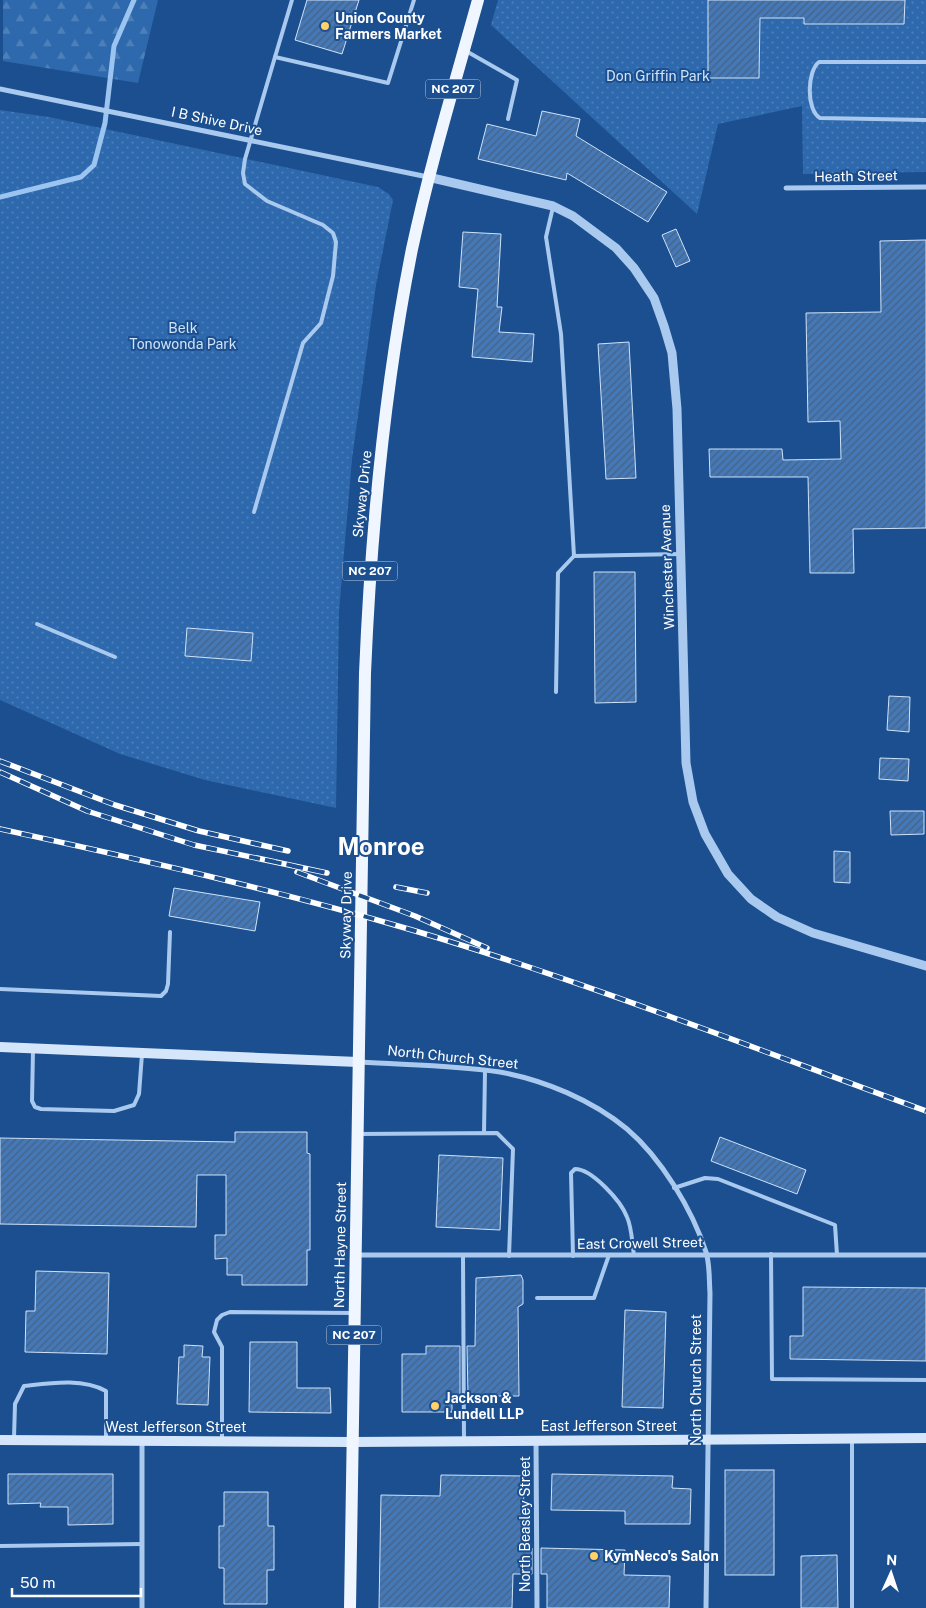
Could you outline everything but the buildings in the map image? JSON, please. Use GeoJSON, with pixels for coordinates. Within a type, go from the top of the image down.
{"type":"FeatureCollection","features":[{"type":"Feature","properties":{"kind":"main road","name":"Skyway Drive"},"geometry":{"type":"LineString","coordinates":[[358,1062],[365,673],[373,522],[389,384],[401,308],[428,178],[478,0]]}},
{"type":"Feature","properties":{"kind":"main road","name":"North Church Street"},"geometry":{"type":"LineString","coordinates":[[0,1047],[358,1062]]}},
{"type":"Feature","properties":{"kind":"main road","name":"North Hayne Street"},"geometry":{"type":"LineString","coordinates":[[350,1608],[358,1062]]}},
{"type":"Feature","properties":{"kind":"main road","name":"East Jefferson Street"},"geometry":{"type":"LineString","coordinates":[[352,1442],[926,1438]]}},
{"type":"Feature","properties":{"kind":"main road","name":"West Jefferson Street"},"geometry":{"type":"LineString","coordinates":[[0,1440],[352,1442]]}},
{"type":"Feature","properties":{"kind":"street","name":"I B Shive Drive"},"geometry":{"type":"LineString","coordinates":[[0,88],[428,178]]}},
{"type":"Feature","properties":{"kind":"street","name":"Winchester Avenue"},"geometry":{"type":"LineString","coordinates":[[428,178],[553,206],[573,216],[616,248],[634,268],[654,298],[672,353],[677,409],[686,763],[692,802],[702,826],[728,874],[751,900],[777,917],[813,932],[926,966]]}},
{"type":"Feature","properties":{"kind":"street","name":"Heath Street"},"geometry":{"type":"LineString","coordinates":[[786,188],[926,187]]}},
{"type":"Feature","properties":{"kind":"street","name":"North Church Street"},"geometry":{"type":"LineString","coordinates":[[358,1062],[485,1071],[526,1078],[558,1089],[593,1107],[627,1129],[665,1170],[706,1254],[710,1293],[706,1608]]}},
{"type":"Feature","properties":{"kind":"street","name":"East Crowell Street"},"geometry":{"type":"LineString","coordinates":[[355,1255],[926,1255]]}},
{"type":"Feature","properties":{"kind":"street","name":"North Beasley Street"},"geometry":{"type":"LineString","coordinates":[[536,1440],[537,1608]]}},
{"type":"Feature","properties":{"kind":"street"},"geometry":{"type":"LineString","coordinates":[[142,1441],[142,1608]]}},
{"type":"Feature","properties":{"kind":"lane"},"geometry":{"type":"LineString","coordinates":[[254,512],[303,343],[321,323],[333,276],[336,242],[333,233],[323,225],[267,200],[246,184],[243,173],[250,140],[292,0]]}},
{"type":"Feature","properties":{"kind":"lane"},"geometry":{"type":"LineString","coordinates":[[275,56],[388,83],[414,0]]}},
{"type":"Feature","properties":{"kind":"lane"},"geometry":{"type":"LineString","coordinates":[[464,50],[517,80],[508,120]]}},
{"type":"Feature","properties":{"kind":"lane"},"geometry":{"type":"LineString","coordinates":[[926,62],[820,62],[814,66],[812,74],[811,106],[815,115],[820,118],[926,120]]}},
{"type":"Feature","properties":{"kind":"lane"},"geometry":{"type":"LineString","coordinates":[[553,206],[546,237],[561,334],[574,556]]}},
{"type":"Feature","properties":{"kind":"lane"},"geometry":{"type":"LineString","coordinates":[[556,692],[558,573],[574,556],[681,554]]}},
{"type":"Feature","properties":{"kind":"lane"},"geometry":{"type":"LineString","coordinates":[[37,624],[115,657]]}},
{"type":"Feature","properties":{"kind":"lane"},"geometry":{"type":"LineString","coordinates":[[0,989],[161,996],[166,991],[168,984],[170,932]]}},
{"type":"Feature","properties":{"kind":"lane"},"geometry":{"type":"LineString","coordinates":[[33,1048],[32,1101],[35,1107],[41,1109],[114,1111],[134,1104],[139,1094],[142,1053]]}},
{"type":"Feature","properties":{"kind":"lane"},"geometry":{"type":"LineString","coordinates":[[484,1133],[485,1071]]}},
{"type":"Feature","properties":{"kind":"lane"},"geometry":{"type":"LineString","coordinates":[[357,1134],[497,1133],[513,1149],[509,1256]]}},
{"type":"Feature","properties":{"kind":"lane"},"geometry":{"type":"LineString","coordinates":[[573,1256],[571,1173],[574,1169],[587,1172],[623,1207],[628,1219],[634,1255]]}},
{"type":"Feature","properties":{"kind":"lane"},"geometry":{"type":"LineString","coordinates":[[674,1188],[705,1178],[718,1179],[835,1225],[837,1254]]}},
{"type":"Feature","properties":{"kind":"lane"},"geometry":{"type":"LineString","coordinates":[[771,1254],[772,1379],[926,1380]]}},
{"type":"Feature","properties":{"kind":"lane"},"geometry":{"type":"LineString","coordinates":[[537,1298],[594,1298],[609,1255]]}},
{"type":"Feature","properties":{"kind":"lane"},"geometry":{"type":"LineString","coordinates":[[463,1256],[464,1441]]}},
{"type":"Feature","properties":{"kind":"lane"},"geometry":{"type":"LineString","coordinates":[[222,1441],[222,1347],[214,1332],[215,1325],[222,1315],[230,1312],[354,1313]]}},
{"type":"Feature","properties":{"kind":"lane"},"geometry":{"type":"LineString","coordinates":[[14,1440],[15,1404],[24,1386],[54,1383],[93,1384],[106,1392],[106,1441]]}},
{"type":"Feature","properties":{"kind":"lane"},"geometry":{"type":"LineString","coordinates":[[852,1438],[852,1608]]}},
{"type":"Feature","properties":{"kind":"lane"},"geometry":{"type":"LineString","coordinates":[[0,1546],[142,1544]]}},
{"type":"Feature","properties":{"kind":"green space"},"geometry":{"type":"Polygon","coordinates":[[[3,0],[158,0],[138,83],[3,61],[3,0]]]}},
{"type":"Feature","properties":{"kind":"green space","name":"Don Griffin Park"},"geometry":{"type":"Polygon","coordinates":[[[498,0],[926,0],[926,172],[803,174],[802,106],[718,124],[697,214],[491,25],[498,0]]]}},
{"type":"Feature","properties":{"kind":"green space","name":"Belk Tonowonda Park"},"geometry":{"type":"Polygon","coordinates":[[[0,110],[49,117],[378,187],[389,194],[393,200],[376,285],[352,459],[339,612],[336,808],[205,780],[120,754],[0,700],[0,110]]]}},
{"type":"Feature","properties":{"kind":"waterway"},"geometry":{"type":"LineString","coordinates":[[0,197],[81,177],[94,165],[105,123],[114,46],[134,0]]}},
{"type":"Feature","properties":{"kind":"railway"},"geometry":{"type":"LineString","coordinates":[[0,761],[115,805],[199,831],[288,851]]}},
{"type":"Feature","properties":{"kind":"railway"},"geometry":{"type":"LineString","coordinates":[[0,772],[87,811],[194,845],[327,873],[257,858]]}},
{"type":"Feature","properties":{"kind":"railway"},"geometry":{"type":"LineString","coordinates":[[0,829],[258,888],[412,930],[605,993],[926,1111]]}},
{"type":"Feature","properties":{"kind":"railway"},"geometry":{"type":"LineString","coordinates":[[297,872],[415,916],[487,948]]}},
{"type":"Feature","properties":{"kind":"railway"},"geometry":{"type":"LineString","coordinates":[[396,887],[427,893]]}},
{"type":"Feature","properties":{"kind":"place","name":"Union County Farmers Market"},"geometry":{"type":"Point","coordinates":[325,26]}},
{"type":"Feature","properties":{"kind":"place","name":"Jackson & Lundell LLP"},"geometry":{"type":"Point","coordinates":[435,1406]}},
{"type":"Feature","properties":{"kind":"place","name":"KymNeco's Salon"},"geometry":{"type":"Point","coordinates":[594,1556]}},
{"type":"Feature","properties":{"kind":"district","name":"Monroe"},"geometry":{"type":"Point","coordinates":[381,846]}}]}
